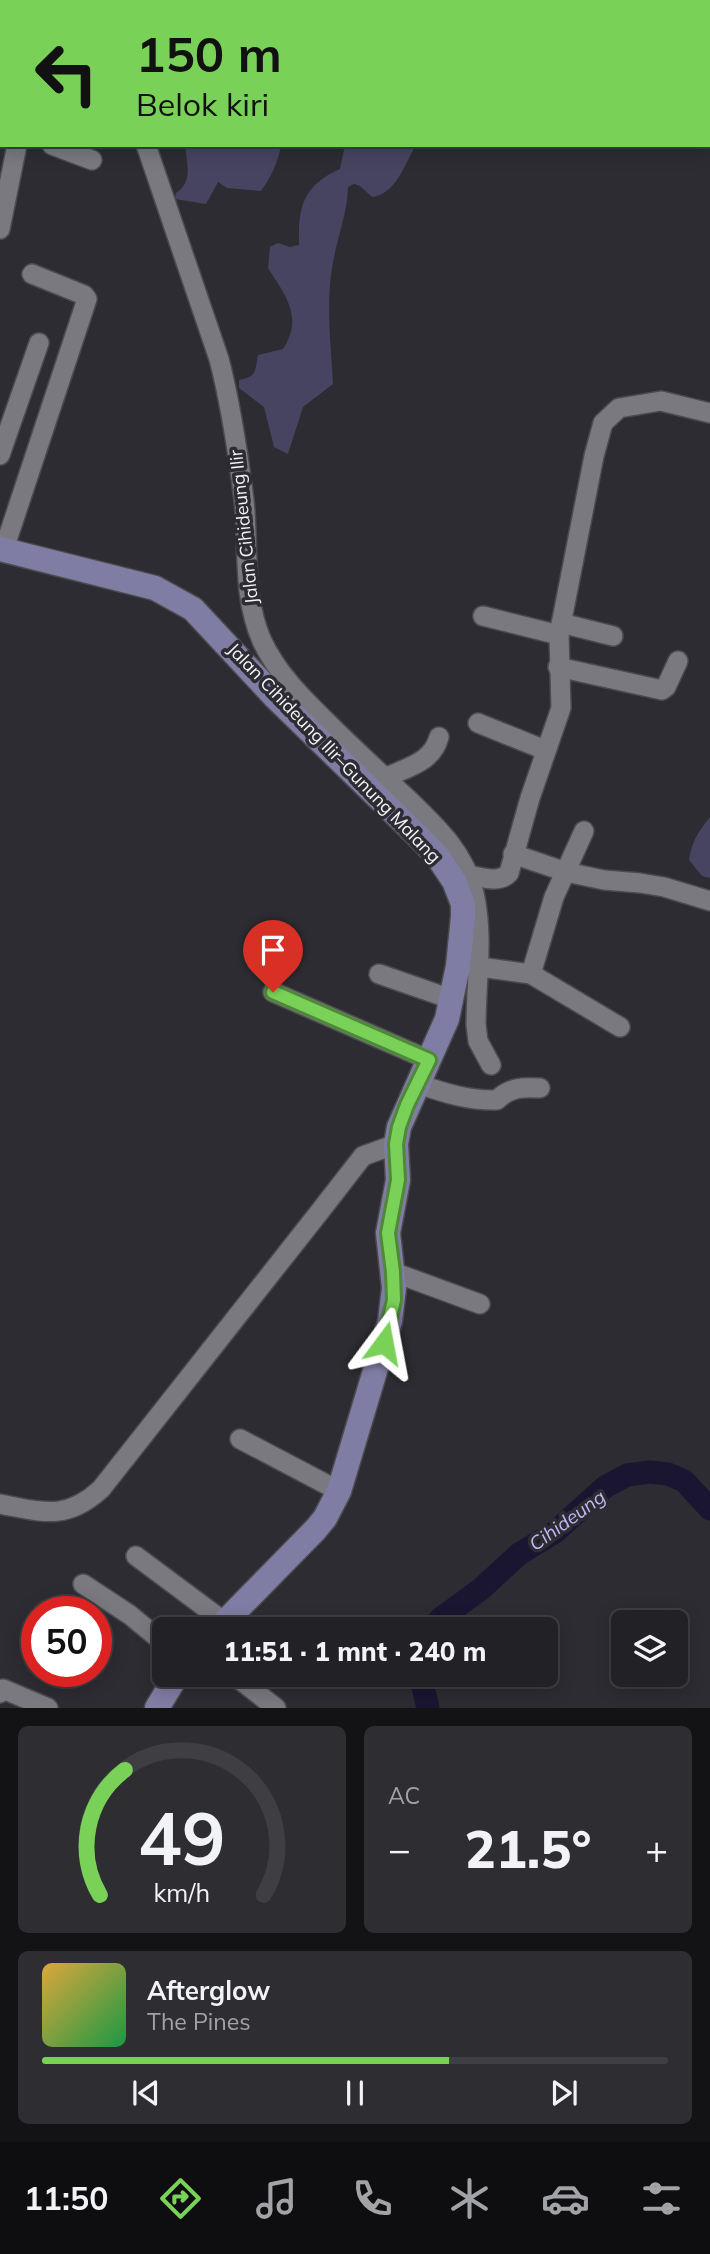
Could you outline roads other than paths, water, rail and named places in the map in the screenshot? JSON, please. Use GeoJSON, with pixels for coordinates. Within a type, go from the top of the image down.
{"type":"FeatureCollection","features":[{"type":"Feature","properties":{"kind":"main road","name":"Jalan Cihideung Ilir–Gunung Malang"},"geometry":{"type":"LineString","coordinates":[[2,549],[127,579],[168,594],[203,617],[276,698],[421,839],[447,870],[463,904],[468,965],[451,999],[447,1018],[390,1146],[398,1180],[388,1233],[394,1300],[339,1491],[326,1518],[235,1617]]}},
{"type":"Feature","properties":{"kind":"main road"},"geometry":{"type":"LineString","coordinates":[[157,1708],[170,1687]]}},
{"type":"Feature","properties":{"kind":"street"},"geometry":{"type":"LineString","coordinates":[[0,229],[3,197],[16,147]]}},
{"type":"Feature","properties":{"kind":"street"},"geometry":{"type":"LineString","coordinates":[[57,147],[92,160]]}},
{"type":"Feature","properties":{"kind":"street","name":"Jalan Cihideung Ilir"},"geometry":{"type":"LineString","coordinates":[[147,147],[219,359],[226,387],[244,502],[245,555],[252,608],[265,647],[295,691],[454,847],[468,875],[478,920],[468,965],[478,1041],[491,1065]]}},
{"type":"Feature","properties":{"kind":"street"},"geometry":{"type":"LineString","coordinates":[[2,549],[87,299],[84,295],[32,274]]}},
{"type":"Feature","properties":{"kind":"street"},"geometry":{"type":"LineString","coordinates":[[0,455],[5,427],[39,343]]}},
{"type":"Feature","properties":{"kind":"street"},"geometry":{"type":"LineString","coordinates":[[468,875],[490,879],[506,877],[545,750],[561,708],[558,667],[560,629],[603,423],[619,408],[661,401],[710,413]]}},
{"type":"Feature","properties":{"kind":"street"},"geometry":{"type":"LineString","coordinates":[[483,616],[613,636]]}},
{"type":"Feature","properties":{"kind":"street"},"geometry":{"type":"LineString","coordinates":[[245,664],[265,647]]}},
{"type":"Feature","properties":{"kind":"street"},"geometry":{"type":"LineString","coordinates":[[558,667],[662,690],[678,661]]}},
{"type":"Feature","properties":{"kind":"street"},"geometry":{"type":"LineString","coordinates":[[478,723],[545,750]]}},
{"type":"Feature","properties":{"kind":"street"},"geometry":{"type":"LineString","coordinates":[[386,778],[430,756],[439,737]]}},
{"type":"Feature","properties":{"kind":"street"},"geometry":{"type":"LineString","coordinates":[[531,974],[554,897],[584,831]]}},
{"type":"Feature","properties":{"kind":"street"},"geometry":{"type":"LineString","coordinates":[[513,853],[566,872],[604,880],[664,887],[710,901]]}},
{"type":"Feature","properties":{"kind":"street"},"geometry":{"type":"LineString","coordinates":[[468,965],[531,974],[620,1027]]}},
{"type":"Feature","properties":{"kind":"street"},"geometry":{"type":"LineString","coordinates":[[379,974],[451,999]]}},
{"type":"Feature","properties":{"kind":"street"},"geometry":{"type":"LineString","coordinates":[[273,992],[429,1060]]}},
{"type":"Feature","properties":{"kind":"street"},"geometry":{"type":"LineString","coordinates":[[419,1084],[467,1098],[491,1100],[498,1100],[505,1092],[518,1088],[540,1088]]}},
{"type":"Feature","properties":{"kind":"street"},"geometry":{"type":"LineString","coordinates":[[0,1504],[64,1511],[78,1507],[101,1489],[362,1156],[390,1146]]}},
{"type":"Feature","properties":{"kind":"street"},"geometry":{"type":"LineString","coordinates":[[393,1272],[480,1304]]}},
{"type":"Feature","properties":{"kind":"street"},"geometry":{"type":"LineString","coordinates":[[240,1439],[339,1491]]}},
{"type":"Feature","properties":{"kind":"street"},"geometry":{"type":"LineString","coordinates":[[136,1556],[213,1617]]}},
{"type":"Feature","properties":{"kind":"street"},"geometry":{"type":"LineString","coordinates":[[83,1584],[152,1633]]}},
{"type":"Feature","properties":{"kind":"street"},"geometry":{"type":"LineString","coordinates":[[249,1687],[276,1708]]}},
{"type":"Feature","properties":{"kind":"street"},"geometry":{"type":"LineString","coordinates":[[0,1693],[3,1689],[48,1708]]}},
{"type":"Feature","properties":{"kind":"waterway","name":"Cihideung"},"geometry":{"type":"LineString","coordinates":[[443,1617],[481,1589],[519,1554],[555,1532],[605,1487],[627,1475],[650,1472],[668,1474],[684,1481],[710,1509]]}},
{"type":"Feature","properties":{"kind":"waterway","name":"Cihideung"},"geometry":{"type":"LineString","coordinates":[[423,1687],[428,1708]]}}]}
